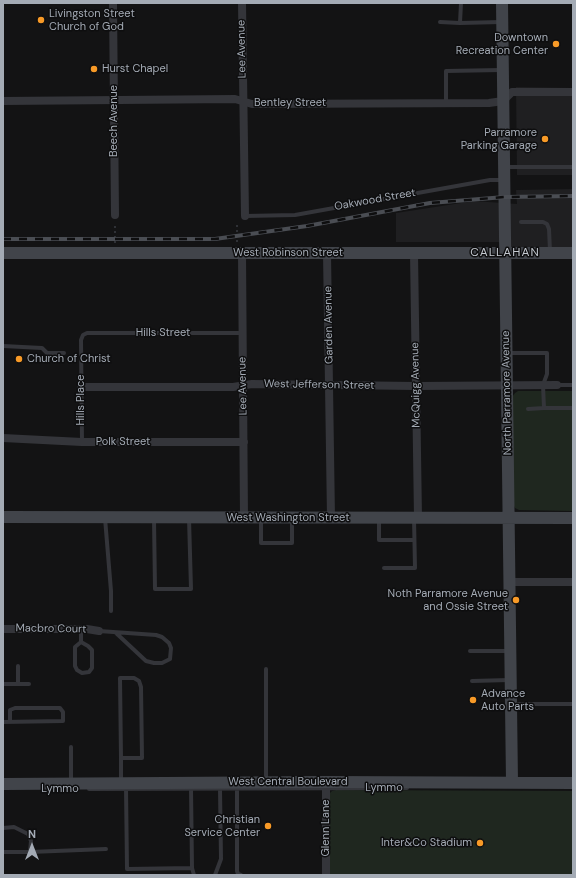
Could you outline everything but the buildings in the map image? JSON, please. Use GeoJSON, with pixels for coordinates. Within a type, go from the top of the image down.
{"type":"FeatureCollection","features":[{"type":"Feature","properties":{"kind":"street","name":"Beech Avenue"},"geometry":{"type":"LineString","coordinates":[[113,3],[115,215]]}},
{"type":"Feature","properties":{"kind":"street","name":"Lee Avenue"},"geometry":{"type":"LineString","coordinates":[[242,3],[245,216]]}},
{"type":"Feature","properties":{"kind":"street","name":"North Parramore Avenue"},"geometry":{"type":"LineString","coordinates":[[502,3],[512,782]]}},
{"type":"Feature","properties":{"kind":"street","name":"Bentley Street"},"geometry":{"type":"LineString","coordinates":[[3,101],[235,100],[252,104],[490,103],[503,101],[512,92],[573,92]]}},
{"type":"Feature","properties":{"kind":"street","name":"West Robinson Street"},"geometry":{"type":"LineString","coordinates":[[3,253],[573,253]]}},
{"type":"Feature","properties":{"kind":"street","name":"Lee Avenue"},"geometry":{"type":"LineString","coordinates":[[242,253],[244,518]]}},
{"type":"Feature","properties":{"kind":"street","name":"Garden Avenue"},"geometry":{"type":"LineString","coordinates":[[328,253],[331,518]]}},
{"type":"Feature","properties":{"kind":"street","name":"McQuigg Avenue"},"geometry":{"type":"LineString","coordinates":[[414,253],[416,518]]}},
{"type":"Feature","properties":{"kind":"street","name":"West Jefferson Street"},"geometry":{"type":"LineString","coordinates":[[81,387],[225,387],[252,384],[416,386],[557,385]]}},
{"type":"Feature","properties":{"kind":"street","name":"Polk Street"},"geometry":{"type":"LineString","coordinates":[[3,438],[82,442],[244,442]]}},
{"type":"Feature","properties":{"kind":"street","name":"West Washington Street"},"geometry":{"type":"LineString","coordinates":[[3,517],[573,518]]}},
{"type":"Feature","properties":{"kind":"street"},"geometry":{"type":"LineString","coordinates":[[510,582],[573,582]]}},
{"type":"Feature","properties":{"kind":"street","name":"Macbro Court"},"geometry":{"type":"LineString","coordinates":[[3,629],[80,629],[99,631]]}},
{"type":"Feature","properties":{"kind":"street","name":"West Central Boulevard"},"geometry":{"type":"LineString","coordinates":[[3,784],[76,786],[237,786],[266,782],[326,785],[512,782],[573,783]]}},
{"type":"Feature","properties":{"kind":"street","name":"Glenn Lane"},"geometry":{"type":"LineString","coordinates":[[326,785],[326,875]]}},
{"type":"Feature","properties":{"kind":"lane"},"geometry":{"type":"LineString","coordinates":[[460,22],[461,3]]}},
{"type":"Feature","properties":{"kind":"lane"},"geometry":{"type":"LineString","coordinates":[[440,22],[502,22]]}},
{"type":"Feature","properties":{"kind":"lane"},"geometry":{"type":"LineString","coordinates":[[446,103],[446,70],[503,70]]}},
{"type":"Feature","properties":{"kind":"lane"},"geometry":{"type":"LineString","coordinates":[[504,167],[573,167]]}},
{"type":"Feature","properties":{"kind":"lane","name":"Oakwood Street"},"geometry":{"type":"LineString","coordinates":[[245,216],[295,215],[490,180],[505,180]]}},
{"type":"Feature","properties":{"kind":"lane"},"geometry":{"type":"LineString","coordinates":[[521,222],[542,222],[547,224],[549,229],[550,253]]}},
{"type":"Feature","properties":{"kind":"lane","name":"Hills Street"},"geometry":{"type":"LineString","coordinates":[[83,335],[87,333],[243,333]]}},
{"type":"Feature","properties":{"kind":"lane","name":"Hills Place"},"geometry":{"type":"LineString","coordinates":[[82,442],[81,340],[83,335]]}},
{"type":"Feature","properties":{"kind":"lane"},"geometry":{"type":"LineString","coordinates":[[3,346],[42,348],[47,353],[64,353]]}},
{"type":"Feature","properties":{"kind":"lane"},"geometry":{"type":"LineString","coordinates":[[507,353],[547,353],[547,374],[543,385],[544,408]]}},
{"type":"Feature","properties":{"kind":"lane"},"geometry":{"type":"LineString","coordinates":[[557,385],[573,385]]}},
{"type":"Feature","properties":{"kind":"lane"},"geometry":{"type":"LineString","coordinates":[[528,409],[573,408]]}},
{"type":"Feature","properties":{"kind":"lane"},"geometry":{"type":"LineString","coordinates":[[105,518],[111,591],[111,611]]}},
{"type":"Feature","properties":{"kind":"lane"},"geometry":{"type":"LineString","coordinates":[[154,518],[155,589],[191,589],[189,518]]}},
{"type":"Feature","properties":{"kind":"lane"},"geometry":{"type":"LineString","coordinates":[[261,518],[261,543],[292,543],[292,518]]}},
{"type":"Feature","properties":{"kind":"lane"},"geometry":{"type":"LineString","coordinates":[[379,518],[379,540],[414,540]]}},
{"type":"Feature","properties":{"kind":"lane"},"geometry":{"type":"LineString","coordinates":[[384,568],[415,568],[414,540],[416,518]]}},
{"type":"Feature","properties":{"kind":"lane"},"geometry":{"type":"LineString","coordinates":[[80,629],[80,642],[75,647],[75,666],[77,670],[82,673],[89,672],[92,668],[92,650],[80,642]]}},
{"type":"Feature","properties":{"kind":"lane"},"geometry":{"type":"LineString","coordinates":[[99,631],[156,635],[162,637],[169,643],[171,648],[170,659],[162,663],[146,661],[116,633]]}},
{"type":"Feature","properties":{"kind":"lane"},"geometry":{"type":"LineString","coordinates":[[470,651],[510,651]]}},
{"type":"Feature","properties":{"kind":"lane"},"geometry":{"type":"LineString","coordinates":[[18,666],[18,684]]}},
{"type":"Feature","properties":{"kind":"lane"},"geometry":{"type":"LineString","coordinates":[[266,669],[266,782]]}},
{"type":"Feature","properties":{"kind":"lane"},"geometry":{"type":"LineString","coordinates":[[121,758],[142,758],[142,695],[141,684],[137,679],[120,678],[121,758],[125,785],[127,869],[192,868]]}},
{"type":"Feature","properties":{"kind":"lane"},"geometry":{"type":"LineString","coordinates":[[472,681],[511,680]]}},
{"type":"Feature","properties":{"kind":"lane"},"geometry":{"type":"LineString","coordinates":[[3,684],[30,684]]}},
{"type":"Feature","properties":{"kind":"lane"},"geometry":{"type":"LineString","coordinates":[[511,704],[573,704]]}},
{"type":"Feature","properties":{"kind":"lane"},"geometry":{"type":"LineString","coordinates":[[3,722],[63,721],[63,712],[60,708],[15,708],[10,710],[10,721]]}},
{"type":"Feature","properties":{"kind":"lane"},"geometry":{"type":"LineString","coordinates":[[71,747],[76,786]]}},
{"type":"Feature","properties":{"kind":"lane","name":"Lymmo"},"geometry":{"type":"LineString","coordinates":[[191,786],[220,789],[237,786],[326,785],[413,788]]}},
{"type":"Feature","properties":{"kind":"lane"},"geometry":{"type":"LineString","coordinates":[[191,786],[192,868],[194,875]]}},
{"type":"Feature","properties":{"kind":"lane"},"geometry":{"type":"LineString","coordinates":[[237,786],[237,871],[238,874],[241,875]]}},
{"type":"Feature","properties":{"kind":"lane"},"geometry":{"type":"LineString","coordinates":[[488,788],[573,788]]}},
{"type":"Feature","properties":{"kind":"lane"},"geometry":{"type":"LineString","coordinates":[[215,875],[221,859],[220,789]]}},
{"type":"Feature","properties":{"kind":"lane"},"geometry":{"type":"LineString","coordinates":[[3,828],[14,827],[28,834],[31,841],[30,852]]}},
{"type":"Feature","properties":{"kind":"lane"},"geometry":{"type":"LineString","coordinates":[[3,852],[106,849]]}},
{"type":"Feature","properties":{"kind":"path"},"geometry":{"type":"LineString","coordinates":[[115,215],[115,244]]}},
{"type":"Feature","properties":{"kind":"path"},"geometry":{"type":"LineString","coordinates":[[237,225],[237,240]]}},
{"type":"Feature","properties":{"kind":"shaded area","name":"Parramore Parking Garage"},"geometry":{"type":"Polygon","coordinates":[[[516,87],[573,88],[573,175],[517,175],[516,87]]]}},
{"type":"Feature","properties":{"kind":"shaded area"},"geometry":{"type":"Polygon","coordinates":[[[573,189],[573,252],[505,251],[505,242],[396,242],[396,213],[474,201],[517,204],[516,190],[573,189]]]}},
{"type":"Feature","properties":{"kind":"shaded area"},"geometry":{"type":"Polygon","coordinates":[[[518,391],[573,391],[573,511],[519,510],[515,508],[513,504],[512,397],[518,391]]]}},
{"type":"Feature","properties":{"kind":"shaded area","name":"Inter&Co Stadium"},"geometry":{"type":"Polygon","coordinates":[[[336,790],[573,791],[573,875],[330,875],[330,793],[336,790]]]}},
{"type":"Feature","properties":{"kind":"railway"},"geometry":{"type":"LineString","coordinates":[[3,239],[215,239],[307,226],[430,203],[505,197],[573,196]]}},
{"type":"Feature","properties":{"kind":"place","name":"Livingston Street Church of God"},"geometry":{"type":"Point","coordinates":[41,20]}},
{"type":"Feature","properties":{"kind":"place","name":"Downtown Recreation Center"},"geometry":{"type":"Point","coordinates":[556,44]}},
{"type":"Feature","properties":{"kind":"place","name":"Hurst Chapel"},"geometry":{"type":"Point","coordinates":[94,69]}},
{"type":"Feature","properties":{"kind":"place","name":"Parramore Parking Garage"},"geometry":{"type":"Point","coordinates":[545,139]}},
{"type":"Feature","properties":{"kind":"place","name":"Church of Christ"},"geometry":{"type":"Point","coordinates":[19,359]}},
{"type":"Feature","properties":{"kind":"place","name":"Noth Parramore Avenue and Ossie Street"},"geometry":{"type":"Point","coordinates":[516,600]}},
{"type":"Feature","properties":{"kind":"place","name":"Advance Auto Parts"},"geometry":{"type":"Point","coordinates":[473,700]}},
{"type":"Feature","properties":{"kind":"place","name":"Christian Service Center"},"geometry":{"type":"Point","coordinates":[268,826]}},
{"type":"Feature","properties":{"kind":"place","name":"Inter&Co Stadium"},"geometry":{"type":"Point","coordinates":[480,843]}},
{"type":"Feature","properties":{"kind":"district","name":"CALLAHAN"},"geometry":{"type":"Point","coordinates":[505,253]}}]}
